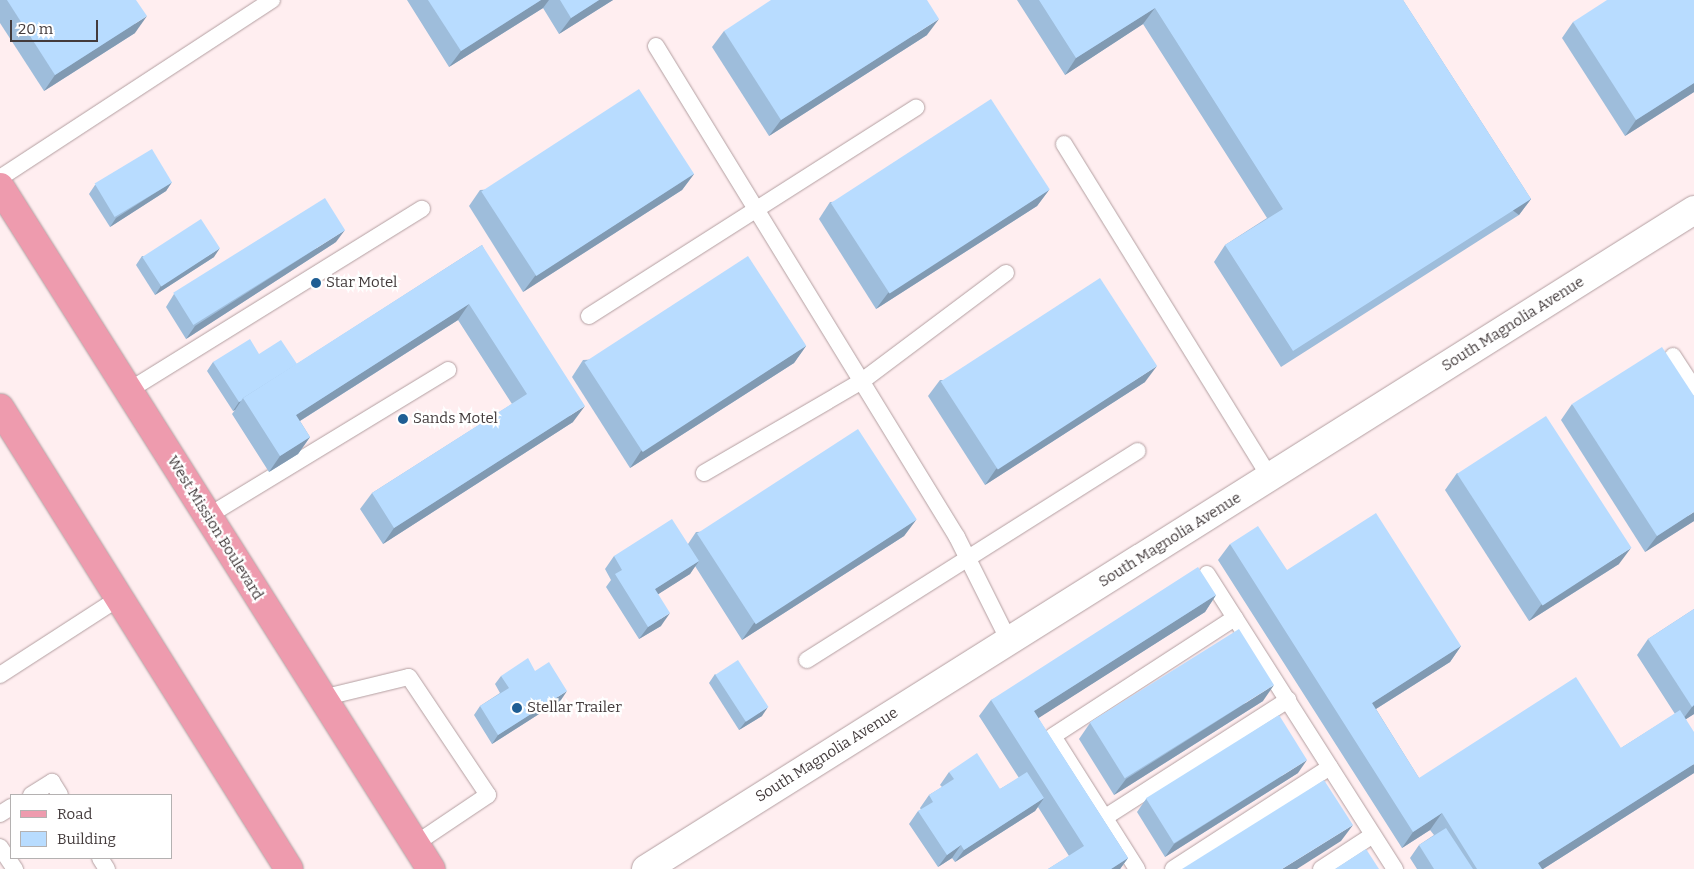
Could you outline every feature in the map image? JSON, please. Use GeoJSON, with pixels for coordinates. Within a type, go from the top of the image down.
{"type":"FeatureCollection","features":[{"type":"Feature","properties":{"kind":"main road","name":"West Mission Boulevard"},"geometry":{"type":"LineString","coordinates":[[0,187],[431,869]]}},
{"type":"Feature","properties":{"kind":"main road"},"geometry":{"type":"LineString","coordinates":[[0,408],[289,869]]}},
{"type":"Feature","properties":{"kind":"street","name":"South Magnolia Avenue"},"geometry":{"type":"LineString","coordinates":[[646,869],[1694,210]]}},
{"type":"Feature","properties":{"kind":"lane"},"geometry":{"type":"LineString","coordinates":[[0,178],[272,0]]}},
{"type":"Feature","properties":{"kind":"lane"},"geometry":{"type":"LineString","coordinates":[[656,46],[968,557],[1010,640]]}},
{"type":"Feature","properties":{"kind":"lane"},"geometry":{"type":"LineString","coordinates":[[589,316],[916,108]]}},
{"type":"Feature","properties":{"kind":"lane"},"geometry":{"type":"LineString","coordinates":[[1064,144],[1270,477]]}},
{"type":"Feature","properties":{"kind":"lane"},"geometry":{"type":"LineString","coordinates":[[128,391],[422,209]]}},
{"type":"Feature","properties":{"kind":"lane"},"geometry":{"type":"LineString","coordinates":[[704,473],[862,381],[1006,273]]}},
{"type":"Feature","properties":{"kind":"lane"},"geometry":{"type":"LineString","coordinates":[[1673,356],[1694,388]]}},
{"type":"Feature","properties":{"kind":"lane"},"geometry":{"type":"LineString","coordinates":[[208,516],[448,370]]}},
{"type":"Feature","properties":{"kind":"lane"},"geometry":{"type":"LineString","coordinates":[[807,660],[1138,450]]}},
{"type":"Feature","properties":{"kind":"lane"},"geometry":{"type":"LineString","coordinates":[[1207,574],[1395,869]]}},
{"type":"Feature","properties":{"kind":"lane"},"geometry":{"type":"LineString","coordinates":[[0,675],[119,598]]}},
{"type":"Feature","properties":{"kind":"lane"},"geometry":{"type":"LineString","coordinates":[[1137,869],[1053,736],[1236,618]]}},
{"type":"Feature","properties":{"kind":"lane"},"geometry":{"type":"LineString","coordinates":[[322,698],[409,677],[488,795],[415,844]]}},
{"type":"Feature","properties":{"kind":"lane"},"geometry":{"type":"LineString","coordinates":[[1104,818],[1288,700]]}},
{"type":"Feature","properties":{"kind":"lane"},"geometry":{"type":"LineString","coordinates":[[1173,869],[1330,767]]}},
{"type":"Feature","properties":{"kind":"lane"},"geometry":{"type":"LineString","coordinates":[[33,794],[52,782],[59,794]]}},
{"type":"Feature","properties":{"kind":"lane"},"geometry":{"type":"LineString","coordinates":[[1321,869],[1373,836]]}},
{"type":"Feature","properties":{"kind":"lane"},"geometry":{"type":"LineString","coordinates":[[0,847],[15,869]]}},
{"type":"Feature","properties":{"kind":"building"},"geometry":{"type":"Polygon","coordinates":[[[7,0],[136,0],[147,16],[55,75],[7,0]]]}},
{"type":"Feature","properties":{"kind":"building"},"geometry":{"type":"Polygon","coordinates":[[[428,0],[541,0],[461,51],[428,0]]]}},
{"type":"Feature","properties":{"kind":"building"},"geometry":{"type":"Polygon","coordinates":[[[560,0],[599,0],[571,18],[560,0]]]}},
{"type":"Feature","properties":{"kind":"building"},"geometry":{"type":"Polygon","coordinates":[[[771,0],[927,0],[939,19],[781,120],[724,31],[771,0]]]}},
{"type":"Feature","properties":{"kind":"building"},"geometry":{"type":"Polygon","coordinates":[[[1039,0],[1403,0],[1531,199],[1293,351],[1225,245],[1283,209],[1155,8],[1076,58],[1039,0]]]}},
{"type":"Feature","properties":{"kind":"building"},"geometry":{"type":"Polygon","coordinates":[[[1607,0],[1694,0],[1694,83],[1636,120],[1573,22],[1607,0]]]}},
{"type":"Feature","properties":{"kind":"building"},"geometry":{"type":"Polygon","coordinates":[[[639,89],[694,174],[536,276],[481,191],[639,89]]]}},
{"type":"Feature","properties":{"kind":"building"},"geometry":{"type":"Polygon","coordinates":[[[991,99],[1050,190],[890,294],[831,203],[991,99]]]}},
{"type":"Feature","properties":{"kind":"building"},"geometry":{"type":"Polygon","coordinates":[[[152,149],[172,182],[115,217],[95,184],[152,149]]]}},
{"type":"Feature","properties":{"kind":"building"},"geometry":{"type":"Polygon","coordinates":[[[325,198],[345,230],[193,325],[173,293],[325,198]]]}},
{"type":"Feature","properties":{"kind":"building"},"geometry":{"type":"Polygon","coordinates":[[[201,219],[220,248],[161,286],[142,257],[201,219]]]}},
{"type":"Feature","properties":{"kind":"building"},"geometry":{"type":"Polygon","coordinates":[[[482,245],[585,406],[394,528],[372,493],[527,394],[469,304],[296,415],[310,437],[280,456],[243,398],[482,245]]]}},
{"type":"Feature","properties":{"kind":"building"},"geometry":{"type":"Polygon","coordinates":[[[748,256],[806,346],[643,452],[584,362],[748,256]]]}},
{"type":"Feature","properties":{"kind":"building"},"geometry":{"type":"Polygon","coordinates":[[[1100,278],[1157,366],[998,470],[941,381],[1100,278]]]}},
{"type":"Feature","properties":{"kind":"building"},"geometry":{"type":"Polygon","coordinates":[[[250,339],[259,354],[281,340],[297,364],[239,402],[213,362],[250,339]]]}},
{"type":"Feature","properties":{"kind":"building"},"geometry":{"type":"Polygon","coordinates":[[[1662,347],[1694,396],[1694,512],[1657,536],[1572,404],[1662,347]]]}},
{"type":"Feature","properties":{"kind":"building"},"geometry":{"type":"Polygon","coordinates":[[[1546,416],[1632,548],[1543,605],[1457,474],[1546,416]]]}},
{"type":"Feature","properties":{"kind":"building"},"geometry":{"type":"Polygon","coordinates":[[[858,429],[917,520],[756,624],[697,534],[858,429]]]}},
{"type":"Feature","properties":{"kind":"building"},"geometry":{"type":"Polygon","coordinates":[[[1376,513],[1461,646],[1372,703],[1419,778],[1576,677],[1621,748],[1680,710],[1694,732],[1694,764],[1538,863],[1542,869],[1477,869],[1442,813],[1413,832],[1230,544],[1258,526],[1287,570],[1376,513]]]}},
{"type":"Feature","properties":{"kind":"building"},"geometry":{"type":"Polygon","coordinates":[[[672,519],[699,561],[655,589],[670,613],[648,627],[615,574],[622,570],[614,556],[672,519]]]}},
{"type":"Feature","properties":{"kind":"building"},"geometry":{"type":"Polygon","coordinates":[[[1198,567],[1216,595],[1034,711],[1128,858],[1111,869],[1048,869],[1084,846],[991,700],[1198,567]]]}},
{"type":"Feature","properties":{"kind":"building"},"geometry":{"type":"Polygon","coordinates":[[[1694,609],[1694,705],[1692,707],[1648,639],[1694,609]]]}},
{"type":"Feature","properties":{"kind":"building"},"geometry":{"type":"Polygon","coordinates":[[[1239,629],[1274,685],[1125,778],[1090,722],[1239,629]]]}},
{"type":"Feature","properties":{"kind":"building","name":"Stellar Trailer"},"geometry":{"type":"Polygon","coordinates":[[[528,658],[535,671],[549,662],[567,691],[498,735],[480,706],[509,688],[501,676],[528,658]]]}},
{"type":"Feature","properties":{"kind":"building"},"geometry":{"type":"Polygon","coordinates":[[[738,660],[768,707],[746,722],[715,675],[738,660]]]}},
{"type":"Feature","properties":{"kind":"building"},"geometry":{"type":"Polygon","coordinates":[[[1279,715],[1307,760],[1174,843],[1146,798],[1279,715]]]}},
{"type":"Feature","properties":{"kind":"building"},"geometry":{"type":"Polygon","coordinates":[[[977,753],[1000,789],[1027,772],[1044,798],[964,850],[961,845],[947,855],[918,811],[933,802],[929,795],[954,779],[949,772],[977,753]]]}},
{"type":"Feature","properties":{"kind":"building"},"geometry":{"type":"Polygon","coordinates":[[[1324,780],[1353,825],[1282,869],[1182,869],[1324,780]]]}},
{"type":"Feature","properties":{"kind":"building"},"geometry":{"type":"Polygon","coordinates":[[[1446,828],[1473,869],[1434,869],[1419,845],[1446,828]]]}},
{"type":"Feature","properties":{"kind":"building"},"geometry":{"type":"Polygon","coordinates":[[[1366,849],[1379,869],[1335,869],[1366,849]]]}},
{"type":"Feature","properties":{"kind":"place","name":"Star Motel"},"geometry":{"type":"Point","coordinates":[316,283]}},
{"type":"Feature","properties":{"kind":"place","name":"Sands Motel"},"geometry":{"type":"Point","coordinates":[403,419]}},
{"type":"Feature","properties":{"kind":"place","name":"Stellar Trailer"},"geometry":{"type":"Point","coordinates":[517,708]}}]}
